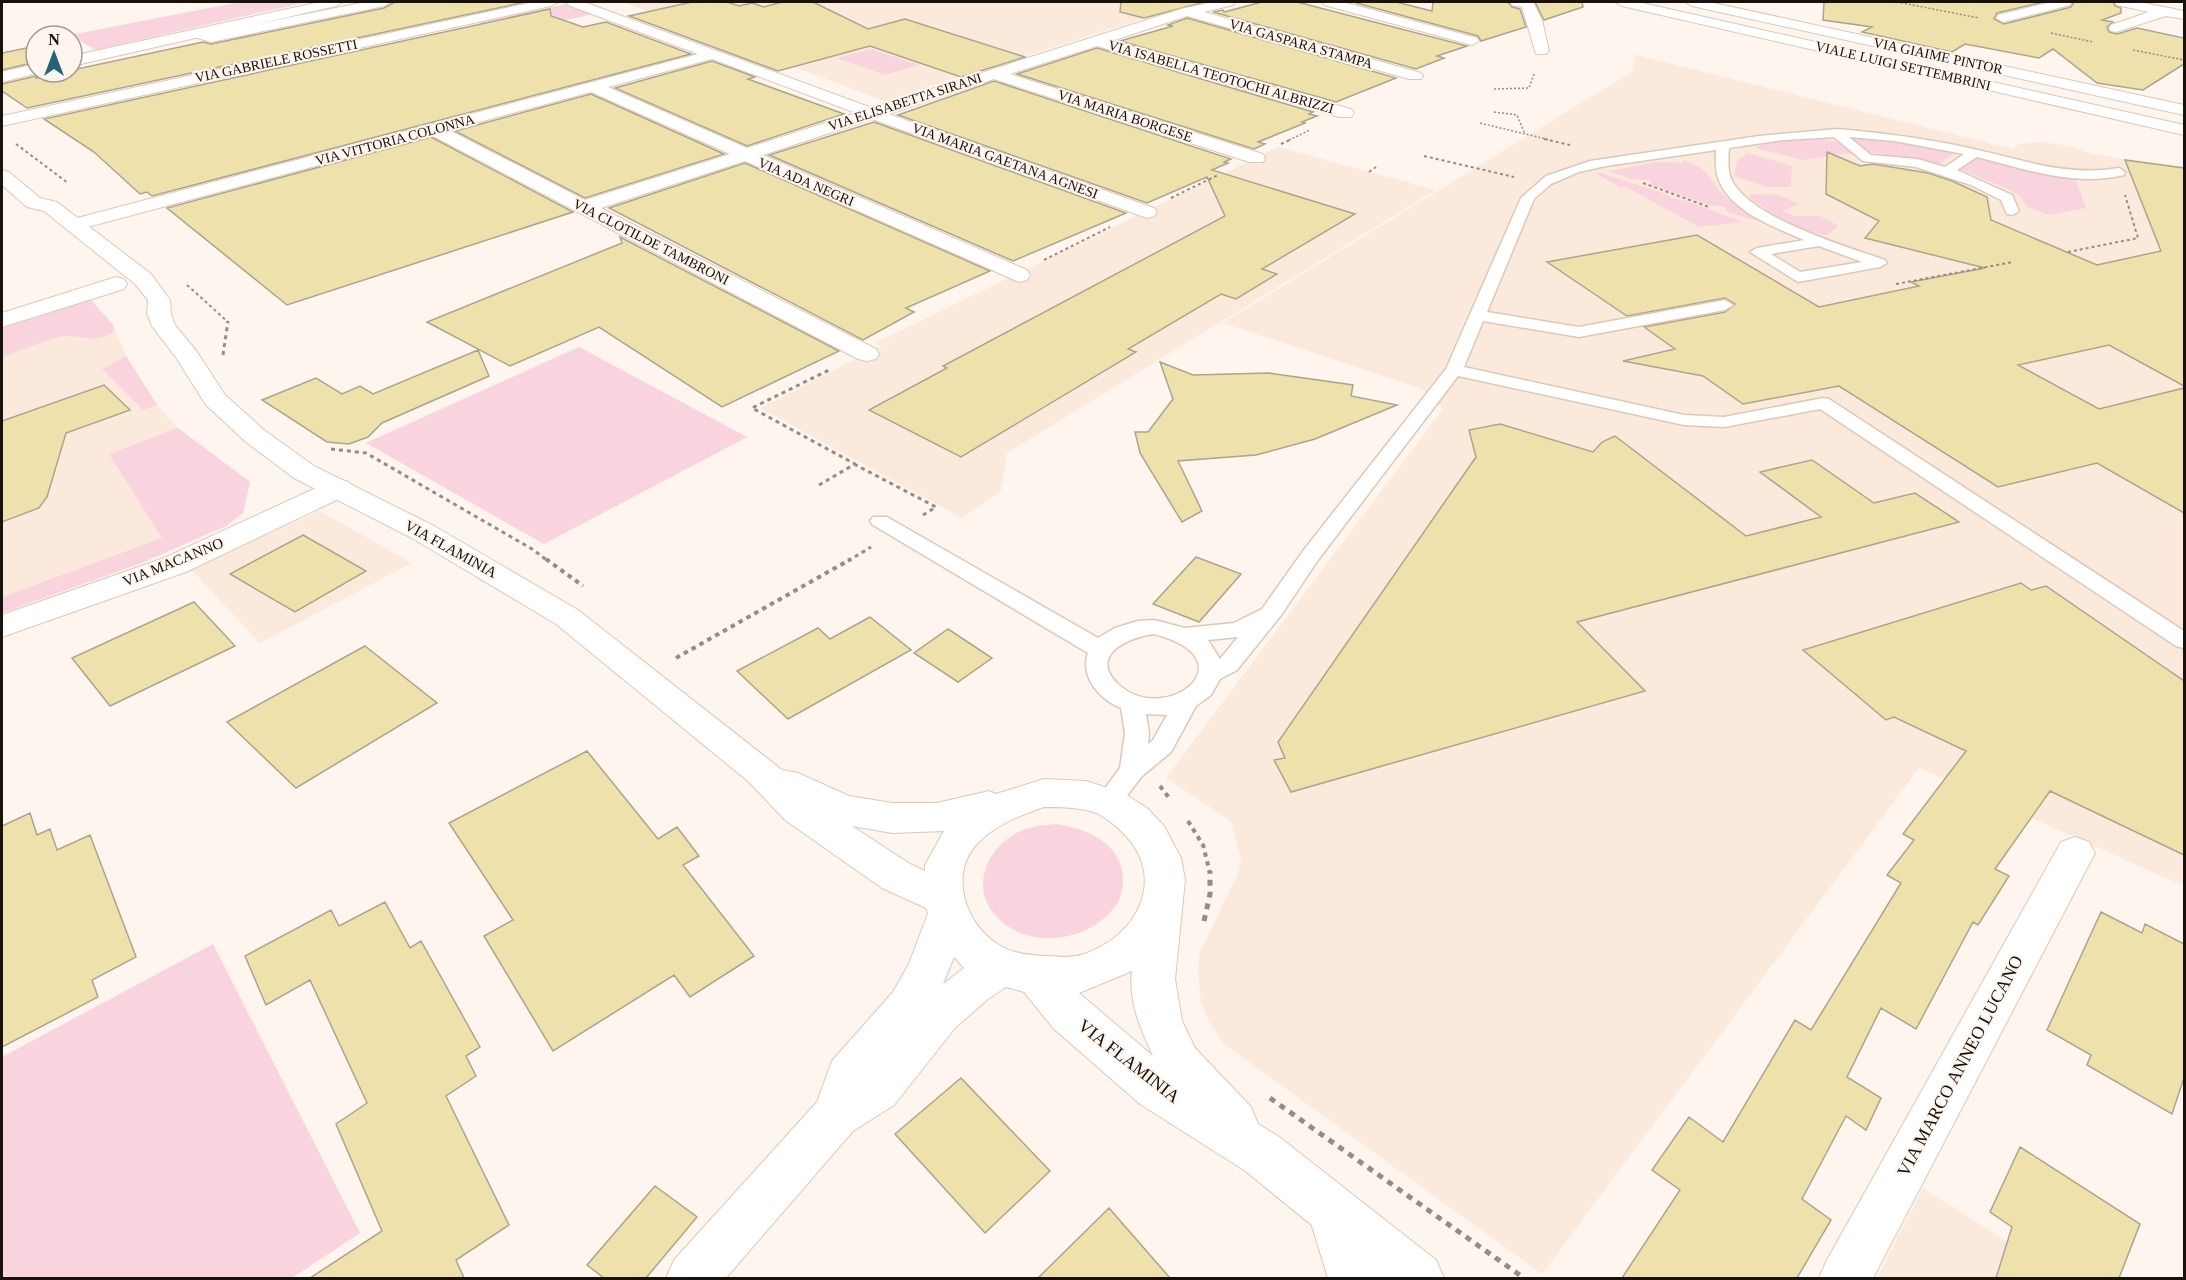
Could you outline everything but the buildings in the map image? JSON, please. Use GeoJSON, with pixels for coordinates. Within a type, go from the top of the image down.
{"type":"FeatureCollection","features":[{"type":"Feature","properties":{"kind":"street"},"geometry":{"type":"LineString","coordinates":[[196,33],[211,38],[334,7],[384,2]]}},
{"type":"Feature","properties":{"kind":"street","name":"VIA GABRIELE ROSSETTI"},"geometry":{"type":"LineString","coordinates":[[2,122],[550,2]]}},
{"type":"Feature","properties":{"kind":"street","name":"VIA MARIA GAETANA AGNESI"},"geometry":{"type":"LineString","coordinates":[[575,2],[612,9],[715,54],[870,113],[1147,212]]}},
{"type":"Feature","properties":{"kind":"street","name":"VIA ELISABETTA SIRANI"},"geometry":{"type":"LineString","coordinates":[[584,207],[741,154],[1186,12],[1228,2]]}},
{"type":"Feature","properties":{"kind":"street"},"geometry":{"type":"LineString","coordinates":[[1329,2],[1472,41]]}},
{"type":"Feature","properties":{"kind":"street","name":"VIALE LUIGI SETTEMBRINI"},"geometry":{"type":"LineString","coordinates":[[1622,2],[2184,130]]}},
{"type":"Feature","properties":{"kind":"street","name":"VIALE LUIGI SETTEMBRINI"},"geometry":{"type":"LineString","coordinates":[[1649,2],[2184,122]]}},
{"type":"Feature","properties":{"kind":"street","name":"VIA GIAIME PINTOR"},"geometry":{"type":"LineString","coordinates":[[1692,2],[2184,110]]}},
{"type":"Feature","properties":{"kind":"street"},"geometry":{"type":"LineString","coordinates":[[2003,18],[2065,2]]}},
{"type":"Feature","properties":{"kind":"street"},"geometry":{"type":"LineString","coordinates":[[2122,2],[2151,8],[2166,6],[2184,15]]}},
{"type":"Feature","properties":{"kind":"street"},"geometry":{"type":"LineString","coordinates":[[1523,3],[1535,20],[1541,51]]}},
{"type":"Feature","properties":{"kind":"street"},"geometry":{"type":"LineString","coordinates":[[84,58],[315,6],[334,7]]}},
{"type":"Feature","properties":{"kind":"street"},"geometry":{"type":"LineString","coordinates":[[2116,28],[2166,6]]}},
{"type":"Feature","properties":{"kind":"street","name":"VIA GASPARA STAMPA"},"geometry":{"type":"LineString","coordinates":[[1186,12],[1415,76]]}},
{"type":"Feature","properties":{"kind":"street","name":"VIA ISABELLA TEOTOCHI ALBRIZZI"},"geometry":{"type":"LineString","coordinates":[[1097,41],[1345,113]]}},
{"type":"Feature","properties":{"kind":"street","name":"VIA VITTORIA COLONNA"},"geometry":{"type":"LineString","coordinates":[[73,225],[715,54]]}},
{"type":"Feature","properties":{"kind":"street"},"geometry":{"type":"LineString","coordinates":[[2,77],[24,72]]}},
{"type":"Feature","properties":{"kind":"street","name":"VIA MARIA BORGESE"},"geometry":{"type":"LineString","coordinates":[[993,74],[1256,158]]}},
{"type":"Feature","properties":{"kind":"street","name":"VIA ADA NEGRI"},"geometry":{"type":"LineString","coordinates":[[594,87],[1018,275]]}},
{"type":"Feature","properties":{"kind":"street","name":"VIA CLOTILDE TAMBRONI"},"geometry":{"type":"LineString","coordinates":[[435,130],[866,353]]}},
{"type":"Feature","properties":{"kind":"street","name":"VIA FLAMINIA"},"geometry":{"type":"LineString","coordinates":[[2,176],[34,203],[50,206],[149,286],[159,300],[159,314],[164,326],[188,357],[215,400],[255,436],[304,472],[339,488],[504,578],[567,617],[762,772],[798,810],[944,907]]}},
{"type":"Feature","properties":{"kind":"street","name":"VIA FLAMINIA"},"geometry":{"type":"LineString","coordinates":[[34,203],[33,211],[124,292],[159,314]]}},
{"type":"Feature","properties":{"kind":"street"},"geometry":{"type":"LineString","coordinates":[[2,320],[116,284]]}},
{"type":"Feature","properties":{"kind":"street","name":"VIA MACANNO"},"geometry":{"type":"LineString","coordinates":[[2,626],[175,564],[339,488]]}},
{"type":"Feature","properties":{"kind":"street","name":"VIA FLAMINIA"},"geometry":{"type":"LineString","coordinates":[[762,772],[843,810],[892,819],[937,819],[1009,801]]}},
{"type":"Feature","properties":{"kind":"street"},"geometry":{"type":"LineString","coordinates":[[836,1115],[848,1076],[909,1006],[928,970],[944,907],[942,873],[951,850],[965,830],[985,813],[1009,801],[1026,796],[1062,793],[1108,802],[1134,819],[1150,835],[1162,858],[1167,884],[1162,910],[1148,933],[1128,953],[1110,963],[1070,976],[1019,971],[976,954],[958,936],[944,907]]}},
{"type":"Feature","properties":{"kind":"street","name":"VIA MARCO ANNEO LUCANO"},"geometry":{"type":"LineString","coordinates":[[1845,1278],[2075,853]]}},
{"type":"Feature","properties":{"kind":"street","name":"VIA FLAMINIA"},"geometry":{"type":"LineString","coordinates":[[1162,910],[1153,979],[1160,1023],[1179,1063],[1261,1153],[1333,1213],[1418,1278]]}},
{"type":"Feature","properties":{"kind":"street"},"geometry":{"type":"LineString","coordinates":[[692,1278],[836,1115],[878,1089],[939,1014],[973,985],[1019,971]]}},
{"type":"Feature","properties":{"kind":"street","name":"VIA FLAMINIA"},"geometry":{"type":"LineString","coordinates":[[1019,971],[1156,1088],[1261,1153]]}},
{"type":"Feature","properties":{"kind":"street"},"geometry":{"type":"LineString","coordinates":[[1333,1213],[1354,1278]]}},
{"type":"Feature","properties":{"kind":"lane"},"geometry":{"type":"LineString","coordinates":[[1837,133],[1867,158],[1917,163],[1976,182],[2007,198],[2012,211]]}},
{"type":"Feature","properties":{"kind":"lane"},"geometry":{"type":"LineString","coordinates":[[1212,673],[1229,664],[1275,609],[1310,556],[1454,370],[1528,198],[1544,183],[1558,175],[1589,165],[1804,134],[1837,133],[1880,136],[1974,153],[2068,174],[2099,177],[2119,172]]}},
{"type":"Feature","properties":{"kind":"lane"},"geometry":{"type":"LineString","coordinates":[[1723,146],[1722,172],[1728,187],[1742,202],[1819,242],[1880,263],[1798,277],[1756,252],[1819,242]]}},
{"type":"Feature","properties":{"kind":"lane"},"geometry":{"type":"LineString","coordinates":[[1947,171],[1974,153]]}},
{"type":"Feature","properties":{"kind":"lane"},"geometry":{"type":"LineString","coordinates":[[1479,316],[1579,332],[1725,305]]}},
{"type":"Feature","properties":{"kind":"lane"},"geometry":{"type":"LineString","coordinates":[[1454,370],[1684,420],[1724,422],[1823,404],[2184,641]]}},
{"type":"Feature","properties":{"kind":"lane"},"geometry":{"type":"LineString","coordinates":[[889,526],[1101,650]]}},
{"type":"Feature","properties":{"kind":"lane"},"geometry":{"type":"LineString","coordinates":[[1186,635],[1239,630],[1275,609]]}},
{"type":"Feature","properties":{"kind":"lane"},"geometry":{"type":"LineString","coordinates":[[1138,628],[1171,629],[1186,635],[1207,651],[1212,662],[1212,673],[1208,684],[1187,701],[1169,706],[1150,707],[1132,703],[1116,696],[1104,686],[1097,674],[1096,662],[1101,650],[1110,640],[1122,633],[1138,628]]}},
{"type":"Feature","properties":{"kind":"lane"},"geometry":{"type":"LineString","coordinates":[[1108,802],[1132,770],[1162,746],[1187,701]]}},
{"type":"Feature","properties":{"kind":"lane"},"geometry":{"type":"LineString","coordinates":[[1132,703],[1137,734],[1132,770]]}},
{"type":"Feature","properties":{"kind":"path"},"geometry":{"type":"LineString","coordinates":[[1494,89],[1529,88],[1541,51]]}},
{"type":"Feature","properties":{"kind":"path"},"geometry":{"type":"LineString","coordinates":[[1494,112],[1517,115],[1525,134]]}},
{"type":"Feature","properties":{"kind":"path"},"geometry":{"type":"LineString","coordinates":[[1424,156],[1544,183]]}},
{"type":"Feature","properties":{"kind":"path"},"geometry":{"type":"LineString","coordinates":[[1369,172],[1376,168]]}},
{"type":"Feature","properties":{"kind":"path"},"geometry":{"type":"LineString","coordinates":[[2068,252],[2138,238],[2119,172]]}},
{"type":"Feature","properties":{"kind":"path"},"geometry":{"type":"LineString","coordinates":[[1896,284],[2013,262]]}},
{"type":"Feature","properties":{"kind":"path"},"geometry":{"type":"LineString","coordinates":[[223,357],[228,321]]}},
{"type":"Feature","properties":{"kind":"path"},"geometry":{"type":"LineString","coordinates":[[685,665],[676,658],[771,603],[808,585],[889,526],[936,507],[752,408],[866,353]]}},
{"type":"Feature","properties":{"kind":"path"},"geometry":{"type":"LineString","coordinates":[[322,448],[366,453],[553,563]]}},
{"type":"Feature","properties":{"kind":"path"},"geometry":{"type":"LineString","coordinates":[[819,485],[854,464]]}},
{"type":"Feature","properties":{"kind":"path"},"geometry":{"type":"LineString","coordinates":[[1158,783],[1177,808]]}},
{"type":"Feature","properties":{"kind":"path"},"geometry":{"type":"LineString","coordinates":[[1184,816],[1197,833],[1211,865],[1211,897],[1202,927]]}},
{"type":"Feature","properties":{"kind":"path"},"geometry":{"type":"LineString","coordinates":[[1266,1095],[1524,1278]]}},
{"type":"Feature","properties":{"kind":"shaded area"},"geometry":{"type":"Polygon","coordinates":[[[240,2],[306,2],[96,50],[84,43],[84,32],[240,2]]]}},
{"type":"Feature","properties":{"kind":"shaded area"},"geometry":{"type":"Polygon","coordinates":[[[1195,2],[884,101],[626,3],[1195,2]]]}},
{"type":"Feature","properties":{"kind":"shaded area"},"geometry":{"type":"Polygon","coordinates":[[[566,4],[593,14],[504,34],[478,23],[566,4]]]}},
{"type":"Feature","properties":{"kind":"shaded area"},"geometry":{"type":"Polygon","coordinates":[[[871,49],[919,65],[885,75],[837,58],[871,49]]]}},
{"type":"Feature","properties":{"kind":"shaded area"},"geometry":{"type":"Polygon","coordinates":[[[1635,55],[2013,149],[2019,144],[2042,142],[2069,146],[2093,154],[2184,168],[2184,886],[1919,768],[1542,1274],[1224,1044],[1209,1022],[1201,1002],[1198,974],[1200,952],[1238,874],[1241,861],[1231,821],[1166,778],[1443,409],[1422,389],[1223,323],[1633,71],[1635,55]]]}},
{"type":"Feature","properties":{"kind":"shaded area"},"geometry":{"type":"Polygon","coordinates":[[[1814,136],[1840,143],[1852,153],[1802,160],[1756,148],[1776,140],[1814,136]]]}},
{"type":"Feature","properties":{"kind":"shaded area"},"geometry":{"type":"Polygon","coordinates":[[[1851,137],[1882,138],[1956,152],[1939,164],[1869,152],[1851,137]]]}},
{"type":"Feature","properties":{"kind":"shaded area"},"geometry":{"type":"Polygon","coordinates":[[[1278,147],[1436,190],[1007,453],[1001,491],[962,518],[760,408],[881,346],[875,343],[1278,147]]]}},
{"type":"Feature","properties":{"kind":"shaded area"},"geometry":{"type":"Polygon","coordinates":[[[1748,153],[1792,166],[1791,187],[1767,187],[1734,176],[1737,161],[1748,153]]]}},
{"type":"Feature","properties":{"kind":"shaded area"},"geometry":{"type":"Polygon","coordinates":[[[1977,157],[2040,174],[2076,180],[2086,208],[2049,215],[2027,207],[2021,197],[2010,190],[1960,169],[1977,157]]]}},
{"type":"Feature","properties":{"kind":"shaded area"},"geometry":{"type":"Polygon","coordinates":[[[1683,160],[1705,172],[1733,203],[1768,224],[1727,212],[1725,207],[1709,205],[1652,185],[1649,180],[1631,179],[1608,171],[1658,162],[1683,163],[1683,160]]]}},
{"type":"Feature","properties":{"kind":"shaded area"},"geometry":{"type":"Polygon","coordinates":[[[1598,172],[1743,222],[1699,227],[1626,187],[1621,188],[1595,173],[1598,172]]]}},
{"type":"Feature","properties":{"kind":"shaded area"},"geometry":{"type":"Polygon","coordinates":[[[1750,194],[1780,195],[1798,204],[1783,211],[1795,216],[1820,216],[1839,226],[1827,235],[1808,231],[1766,209],[1750,198],[1750,194]]]}},
{"type":"Feature","properties":{"kind":"shaded area"},"geometry":{"type":"Polygon","coordinates":[[[91,300],[113,325],[126,356],[157,405],[178,428],[250,482],[243,513],[226,526],[139,564],[2,613],[2,328],[91,300]]]}},
{"type":"Feature","properties":{"kind":"shaded area"},"geometry":{"type":"Polygon","coordinates":[[[91,300],[113,325],[113,332],[107,336],[95,339],[60,337],[2,357],[2,328],[91,300]]]}},
{"type":"Feature","properties":{"kind":"shaded area"},"geometry":{"type":"Polygon","coordinates":[[[579,347],[747,437],[544,544],[366,443],[579,347]]]}},
{"type":"Feature","properties":{"kind":"shaded area"},"geometry":{"type":"Polygon","coordinates":[[[126,356],[157,405],[143,410],[102,369],[126,356]]]}},
{"type":"Feature","properties":{"kind":"shaded area"},"geometry":{"type":"Polygon","coordinates":[[[178,428],[250,482],[243,513],[226,526],[139,564],[2,613],[2,597],[162,538],[109,454],[178,428]]]}},
{"type":"Feature","properties":{"kind":"shaded area"},"geometry":{"type":"Polygon","coordinates":[[[320,511],[412,563],[260,643],[190,568],[320,511]]]}},
{"type":"Feature","properties":{"kind":"shaded area"},"geometry":{"type":"Polygon","coordinates":[[[1056,824],[1091,834],[1110,847],[1121,867],[1122,888],[1115,906],[1101,920],[1087,929],[1056,938],[1039,938],[1009,927],[996,916],[988,906],[983,883],[989,861],[1003,842],[1023,830],[1056,824]]]}},
{"type":"Feature","properties":{"kind":"shaded area"},"geometry":{"type":"Polygon","coordinates":[[[213,944],[360,1233],[292,1278],[2,1278],[2,1057],[213,944]]]}},
{"type":"Feature","properties":{"kind":"shaded area"},"geometry":{"type":"Polygon","coordinates":[[[1923,1188],[2064,1278],[1877,1278],[1923,1188]]]}}]}
